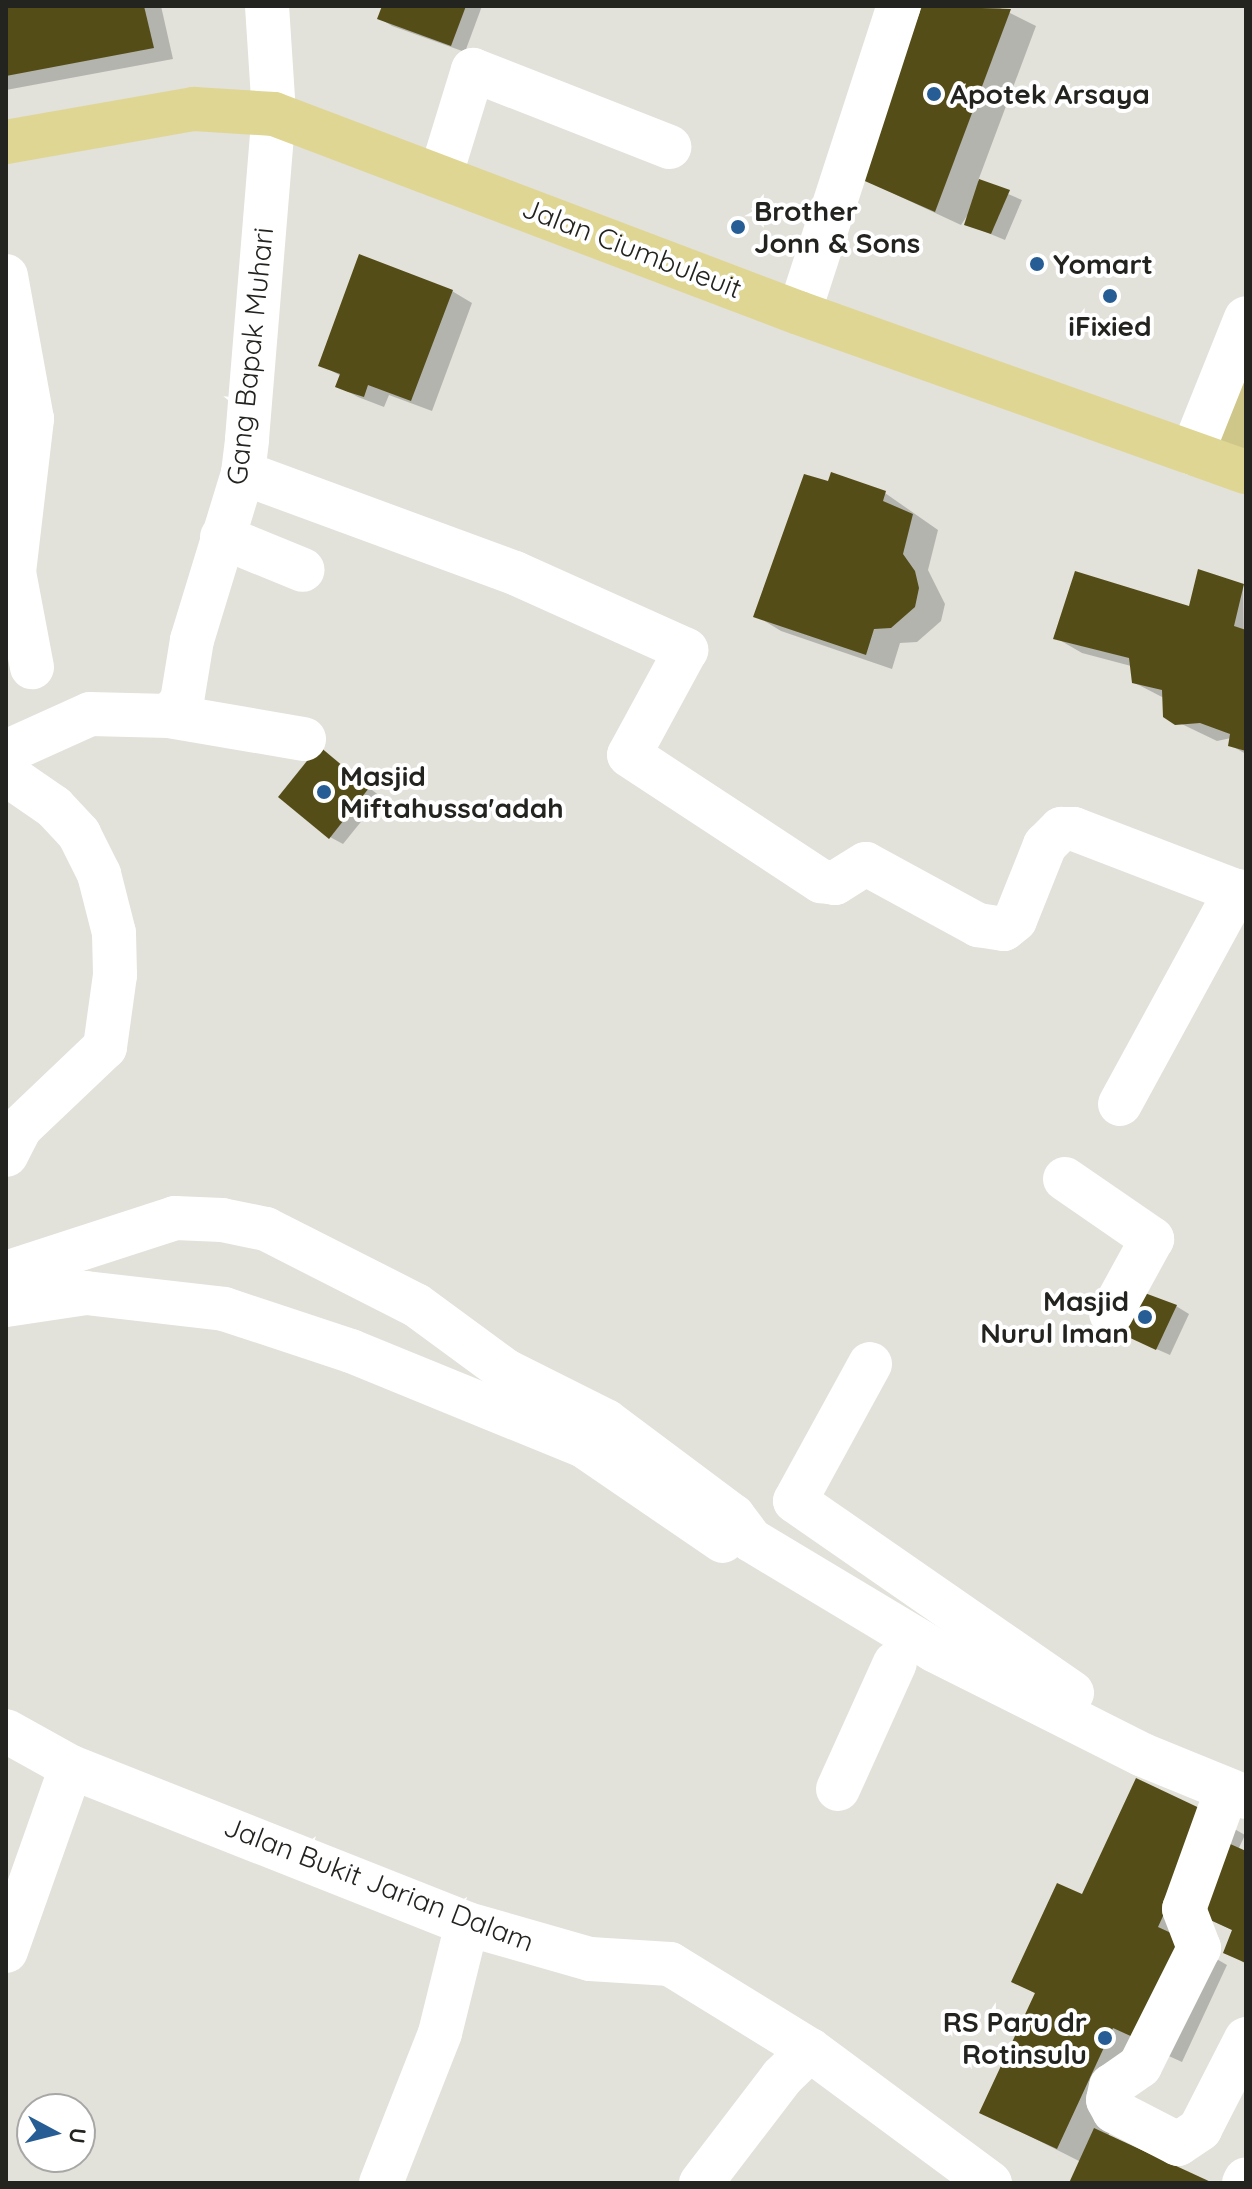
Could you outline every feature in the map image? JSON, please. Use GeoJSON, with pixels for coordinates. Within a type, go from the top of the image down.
{"type":"FeatureCollection","features":[{"type":"Feature","properties":{"kind":"main road","name":"Jalan Ciumbuleuit"},"geometry":{"type":"LineString","coordinates":[[6,142],[194,109],[274,114],[441,174],[799,313],[1246,472]]}},
{"type":"Feature","properties":{"kind":"street","name":"Gang Bapak Muhari"},"geometry":{"type":"LineString","coordinates":[[169,716],[182,701],[192,640],[243,473],[274,114],[267,6]]}},
{"type":"Feature","properties":{"kind":"street"},"geometry":{"type":"LineString","coordinates":[[799,313],[899,6]]}},
{"type":"Feature","properties":{"kind":"street"},"geometry":{"type":"LineString","coordinates":[[441,174],[473,70],[669,147]]}},
{"type":"Feature","properties":{"kind":"street"},"geometry":{"type":"LineString","coordinates":[[6,276],[23,432],[14,572],[32,667]]}},
{"type":"Feature","properties":{"kind":"street"},"geometry":{"type":"LineString","coordinates":[[1192,453],[1246,318]]}},
{"type":"Feature","properties":{"kind":"street"},"geometry":{"type":"LineString","coordinates":[[243,473],[515,573],[686,650],[629,755],[821,881],[835,883],[866,864],[978,925],[1004,929],[1015,920],[1045,845],[1061,829],[1074,829],[1241,893],[1120,1104]]}},
{"type":"Feature","properties":{"kind":"street"},"geometry":{"type":"LineString","coordinates":[[222,537],[303,570]]}},
{"type":"Feature","properties":{"kind":"street"},"geometry":{"type":"LineString","coordinates":[[6,752],[90,714],[169,716],[304,739]]}},
{"type":"Feature","properties":{"kind":"street"},"geometry":{"type":"LineString","coordinates":[[6,774],[54,807],[79,834],[99,874],[114,933],[115,975],[111,1032],[105,1047],[20,1128],[6,1155]]}},
{"type":"Feature","properties":{"kind":"street"},"geometry":{"type":"LineString","coordinates":[[1065,1179],[1152,1239],[1111,1314]]}},
{"type":"Feature","properties":{"kind":"street"},"geometry":{"type":"LineString","coordinates":[[6,1273],[175,1218],[222,1220],[266,1229],[416,1305],[506,1371],[606,1421],[663,1458],[776,1558],[934,1650],[1143,1755],[1237,1809]]}},
{"type":"Feature","properties":{"kind":"street"},"geometry":{"type":"LineString","coordinates":[[6,1305],[86,1293],[224,1309],[365,1357],[584,1446],[895,1663],[1237,1809]]}},
{"type":"Feature","properties":{"kind":"street"},"geometry":{"type":"LineString","coordinates":[[870,1364],[795,1501],[1069,1690],[1143,1755]]}},
{"type":"Feature","properties":{"kind":"street"},"geometry":{"type":"LineString","coordinates":[[838,1789],[895,1663]]}},
{"type":"Feature","properties":{"kind":"street","name":"Jalan Bukit Jarian Dalam"},"geometry":{"type":"LineString","coordinates":[[6,1731],[71,1767],[467,1924],[590,1959],[670,1964],[810,2050],[990,2183]]}},
{"type":"Feature","properties":{"kind":"street"},"geometry":{"type":"LineString","coordinates":[[6,1951],[71,1767]]}},
{"type":"Feature","properties":{"kind":"street"},"geometry":{"type":"LineString","coordinates":[[1237,1809],[1184,1909],[1199,1948],[1140,2066],[1111,2086],[1108,2100],[1114,2111],[1178,2144],[1200,2129],[1241,2055]]}},
{"type":"Feature","properties":{"kind":"street"},"geometry":{"type":"LineString","coordinates":[[381,2183],[440,2033],[467,1924]]}},
{"type":"Feature","properties":{"kind":"street"},"geometry":{"type":"LineString","coordinates":[[701,2183],[782,2077],[810,2050]]}},
{"type":"Feature","properties":{"kind":"shaded area"},"geometry":{"type":"Polygon","coordinates":[[[1246,341],[1246,460],[1209,448],[1246,341]]]}},
{"type":"Feature","properties":{"kind":"building"},"geometry":{"type":"Polygon","coordinates":[[[6,6],[144,6],[154,48],[6,76],[6,6]]]}},
{"type":"Feature","properties":{"kind":"building"},"geometry":{"type":"Polygon","coordinates":[[[382,6],[466,6],[451,46],[377,19],[382,6]]]}},
{"type":"Feature","properties":{"kind":"building","name":"Apotek Arsaya"},"geometry":{"type":"Polygon","coordinates":[[[922,6],[1011,9],[935,212],[858,178],[922,6]]]}},
{"type":"Feature","properties":{"kind":"building"},"geometry":{"type":"Polygon","coordinates":[[[979,179],[1010,190],[991,234],[964,225],[979,179]]]}},
{"type":"Feature","properties":{"kind":"building"},"geometry":{"type":"Polygon","coordinates":[[[359,254],[453,290],[411,401],[368,385],[364,397],[348,392],[335,387],[340,374],[318,366],[359,254]]]}},
{"type":"Feature","properties":{"kind":"building"},"geometry":{"type":"Polygon","coordinates":[[[831,472],[886,491],[883,501],[913,514],[903,554],[915,571],[919,588],[915,607],[891,628],[874,629],[866,655],[753,617],[804,474],[828,481],[831,472]]]}},
{"type":"Feature","properties":{"kind":"building"},"geometry":{"type":"Polygon","coordinates":[[[1198,569],[1244,584],[1234,626],[1246,630],[1246,751],[1228,746],[1230,734],[1200,723],[1175,725],[1163,717],[1162,690],[1132,683],[1129,658],[1053,639],[1075,571],[1189,606],[1198,569]]]}},
{"type":"Feature","properties":{"kind":"building","name":"Masjid Miftahussa'adah"},"geometry":{"type":"Polygon","coordinates":[[[319,746],[369,788],[329,839],[278,797],[319,746]]]}},
{"type":"Feature","properties":{"kind":"building","name":"Masjid Nurul Iman"},"geometry":{"type":"Polygon","coordinates":[[[1134,1289],[1177,1305],[1156,1350],[1111,1329],[1134,1289]]]}},
{"type":"Feature","properties":{"kind":"building"},"geometry":{"type":"Polygon","coordinates":[[[1136,1778],[1210,1813],[1158,1927],[1193,1943],[1146,2043],[1113,2028],[1057,2149],[979,2113],[1035,1993],[1011,1982],[1057,1883],[1082,1894],[1136,1778]]]}},
{"type":"Feature","properties":{"kind":"building"},"geometry":{"type":"Polygon","coordinates":[[[1228,1843],[1246,1851],[1246,1963],[1223,1953],[1232,1930],[1197,1914],[1228,1843]]]}},
{"type":"Feature","properties":{"kind":"building"},"geometry":{"type":"Polygon","coordinates":[[[1094,2128],[1213,2183],[1069,2183],[1094,2128]]]}},
{"type":"Feature","properties":{"kind":"place","name":"Apotek Arsaya"},"geometry":{"type":"Point","coordinates":[934,94]}},
{"type":"Feature","properties":{"kind":"place","name":"Brother Jonn & Sons"},"geometry":{"type":"Point","coordinates":[738,227]}},
{"type":"Feature","properties":{"kind":"place","name":"Yomart"},"geometry":{"type":"Point","coordinates":[1037,264]}},
{"type":"Feature","properties":{"kind":"place","name":"iFixied"},"geometry":{"type":"Point","coordinates":[1110,296]}},
{"type":"Feature","properties":{"kind":"place","name":"Masjid Miftahussa'adah"},"geometry":{"type":"Point","coordinates":[324,792]}},
{"type":"Feature","properties":{"kind":"place","name":"Masjid Nurul Iman"},"geometry":{"type":"Point","coordinates":[1145,1317]}},
{"type":"Feature","properties":{"kind":"place","name":"RS Paru dr Rotinsulu"},"geometry":{"type":"Point","coordinates":[1105,2038]}}]}
